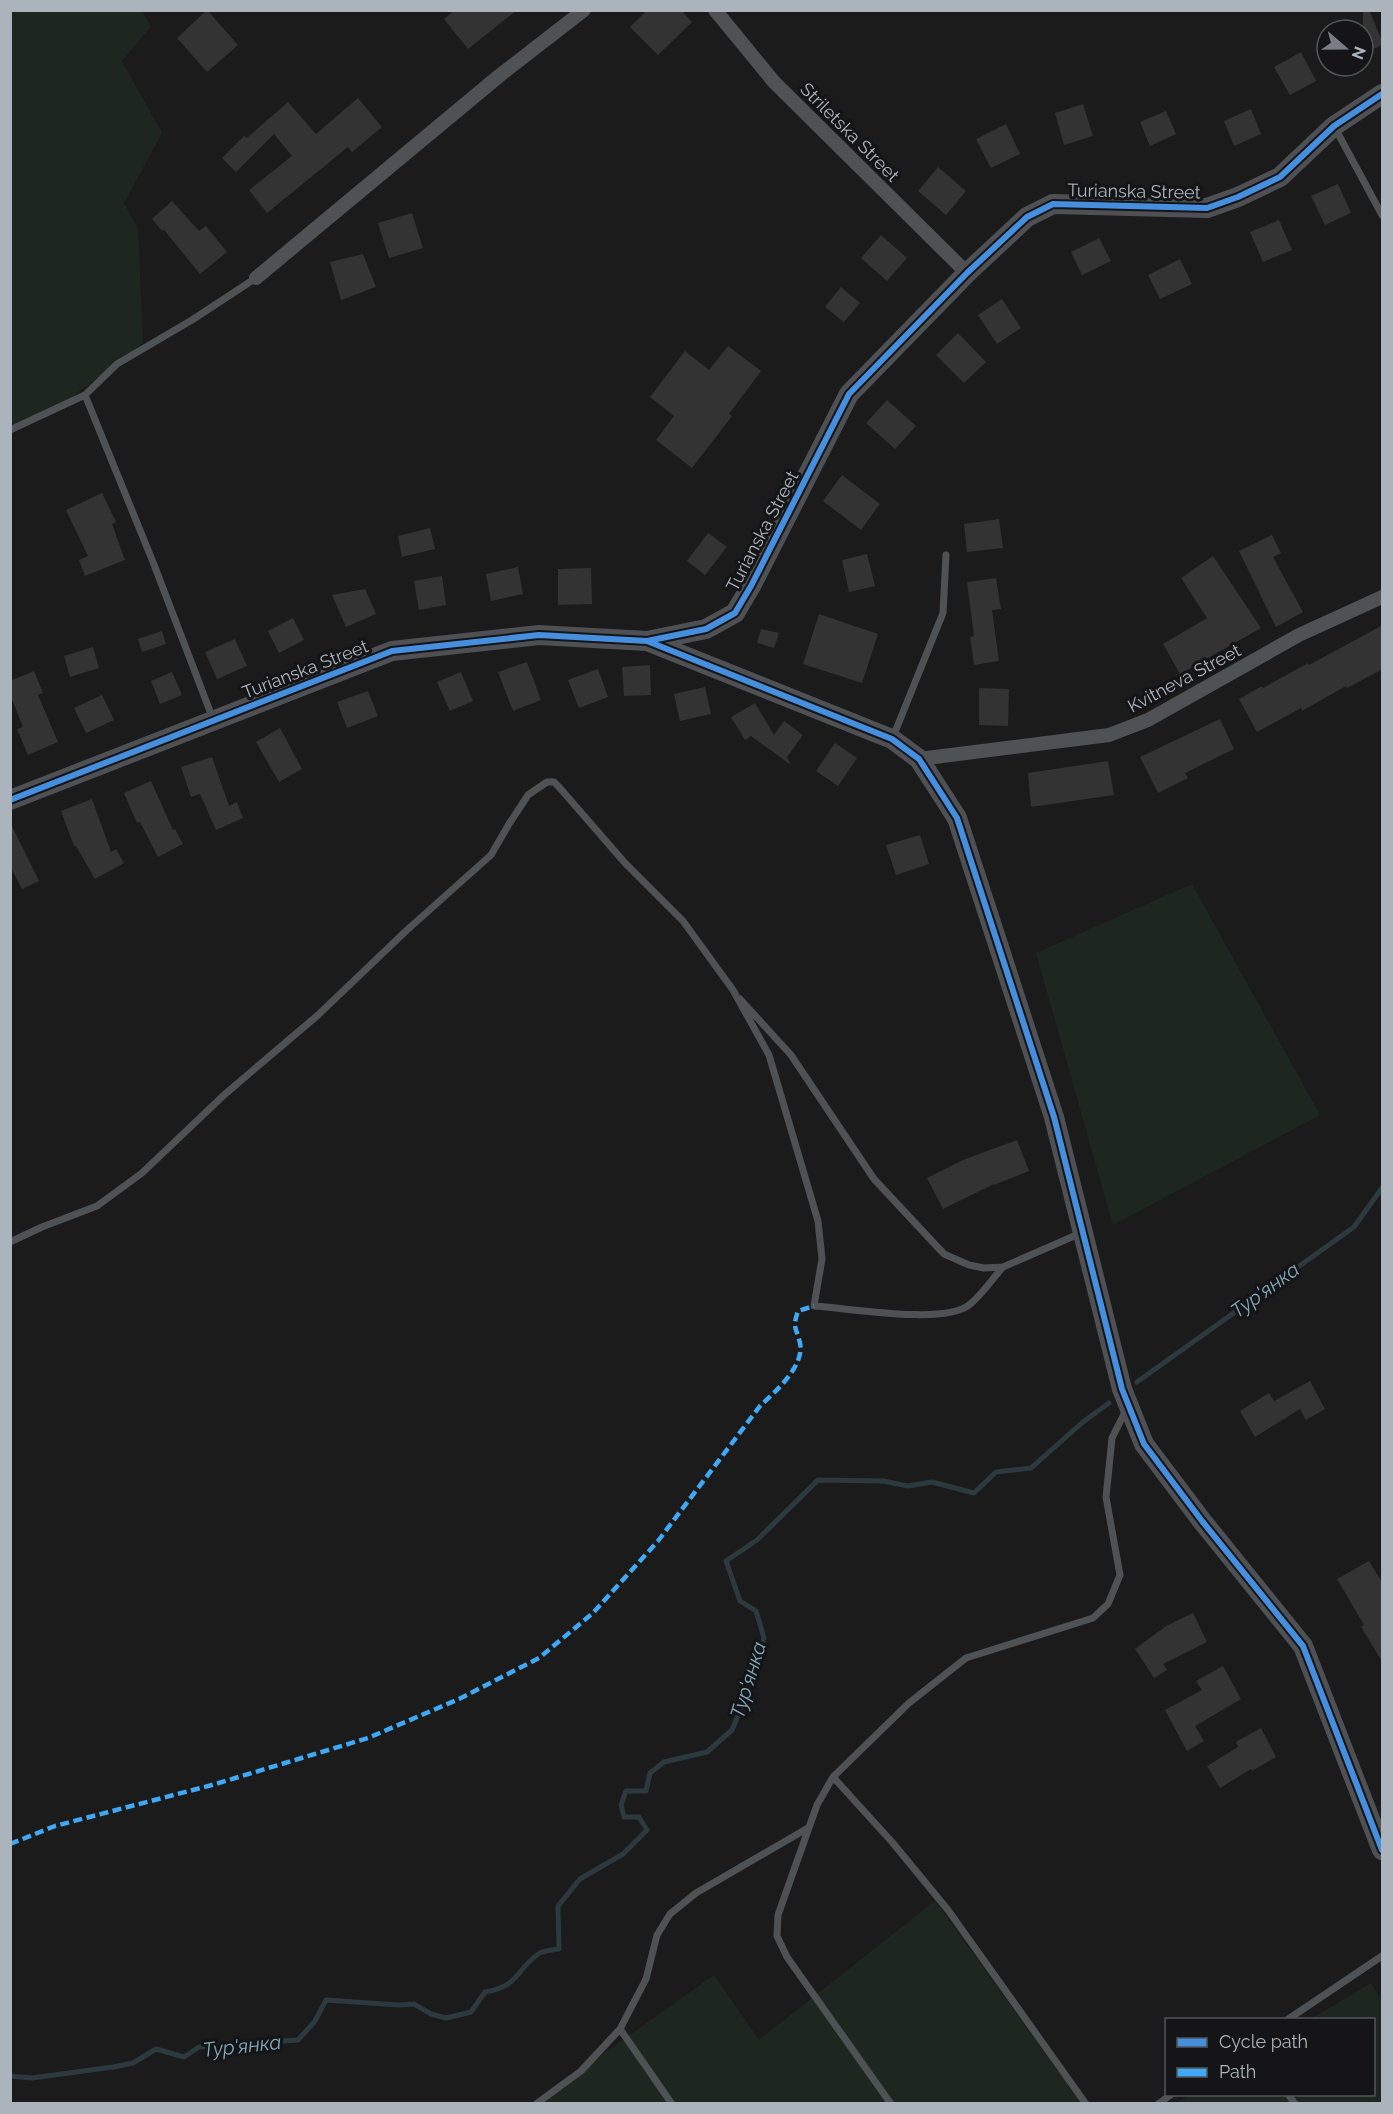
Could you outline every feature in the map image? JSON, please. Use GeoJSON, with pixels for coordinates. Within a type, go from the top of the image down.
{"type":"FeatureCollection","features":[{"type":"Feature","properties":{"kind":"street"},"geometry":{"type":"LineString","coordinates":[[256,278],[499,76],[584,10]]}},
{"type":"Feature","properties":{"kind":"street","name":"Striletska Street"},"geometry":{"type":"LineString","coordinates":[[715,10],[774,82],[967,273]]}},
{"type":"Feature","properties":{"kind":"street","name":"Turianska Street"},"geometry":{"type":"LineString","coordinates":[[10,800],[392,651],[539,634],[647,641],[706,628],[735,613],[849,394],[967,273],[1027,217],[1053,204],[1207,208],[1238,197],[1280,177],[1334,126],[1383,93]]}},
{"type":"Feature","properties":{"kind":"street","name":"Kvitneva Street"},"geometry":{"type":"LineString","coordinates":[[919,759],[1109,735],[1148,720],[1299,635],[1383,597]]}},
{"type":"Feature","properties":{"kind":"street"},"geometry":{"type":"LineString","coordinates":[[647,641],[892,740],[919,759],[957,818],[1054,1117],[1122,1389],[1144,1444],[1202,1521],[1303,1646],[1383,1850]]}},
{"type":"Feature","properties":{"kind":"lane"},"geometry":{"type":"LineString","coordinates":[[1334,126],[1383,214]]}},
{"type":"Feature","properties":{"kind":"lane"},"geometry":{"type":"LineString","coordinates":[[10,430],[85,395],[117,364],[192,320],[256,278]]}},
{"type":"Feature","properties":{"kind":"lane"},"geometry":{"type":"LineString","coordinates":[[85,395],[214,721]]}},
{"type":"Feature","properties":{"kind":"lane"},"geometry":{"type":"LineString","coordinates":[[892,740],[943,613],[946,555]]}},
{"type":"Feature","properties":{"kind":"lane"},"geometry":{"type":"LineString","coordinates":[[10,1242],[98,1206],[142,1173],[224,1095],[318,1015],[406,930],[491,855],[508,824],[528,795],[547,782],[559,787],[625,863],[683,921],[733,990],[791,1055],[874,1179],[944,1254],[969,1265],[984,1268],[1003,1267],[1084,1232]]}},
{"type":"Feature","properties":{"kind":"lane"},"geometry":{"type":"LineString","coordinates":[[733,990],[769,1055],[818,1221],[822,1259],[814,1306],[910,1315],[943,1315],[968,1306],[1003,1267]]}},
{"type":"Feature","properties":{"kind":"lane"},"geometry":{"type":"LineString","coordinates":[[891,2103],[787,1957],[777,1936],[778,1915],[817,1805],[833,1776],[909,1703],[966,1658],[1093,1618],[1108,1604],[1120,1575],[1106,1497],[1108,1464],[1112,1438],[1128,1405]]}},
{"type":"Feature","properties":{"kind":"lane"},"geometry":{"type":"LineString","coordinates":[[833,1776],[948,1910],[1086,2103]]}},
{"type":"Feature","properties":{"kind":"lane"},"geometry":{"type":"LineString","coordinates":[[536,2103],[581,2071],[620,2029],[646,1979],[657,1935],[670,1914],[696,1893],[809,1828]]}},
{"type":"Feature","properties":{"kind":"lane"},"geometry":{"type":"LineString","coordinates":[[1289,2018],[1383,1956]]}},
{"type":"Feature","properties":{"kind":"lane"},"geometry":{"type":"LineString","coordinates":[[620,2029],[672,2103]]}},
{"type":"Feature","properties":{"kind":"shaded area"},"geometry":{"type":"Polygon","coordinates":[[[11,11],[142,11],[151,26],[122,61],[162,133],[124,203],[138,229],[143,343],[64,403],[11,430],[11,11]]]}},
{"type":"Feature","properties":{"kind":"shaded area"},"geometry":{"type":"Polygon","coordinates":[[[1192,884],[1320,1115],[1113,1225],[1036,953],[1192,884]]]}},
{"type":"Feature","properties":{"kind":"shaded area"},"geometry":{"type":"Polygon","coordinates":[[[935,1901],[1081,2103],[533,2104],[714,1975],[759,2040],[935,1901]]]}},
{"type":"Feature","properties":{"kind":"shaded area"},"geometry":{"type":"Polygon","coordinates":[[[1371,1983],[1382,2001],[1382,2103],[1175,2104],[1187,2096],[1375,2096],[1375,2018],[1313,2018],[1371,1983]]]}},
{"type":"Feature","properties":{"kind":"building"},"geometry":{"type":"Polygon","coordinates":[[[207,10],[238,45],[207,72],[177,38],[207,10]]]}},
{"type":"Feature","properties":{"kind":"building"},"geometry":{"type":"Polygon","coordinates":[[[455,10],[517,10],[468,49],[444,19],[455,10]]]}},
{"type":"Feature","properties":{"kind":"building"},"geometry":{"type":"Polygon","coordinates":[[[647,10],[681,10],[692,22],[658,55],[630,27],[647,10]]]}},
{"type":"Feature","properties":{"kind":"building"},"geometry":{"type":"Polygon","coordinates":[[[1363,10],[1369,10],[1372,18],[1363,18],[1363,10]]]}},
{"type":"Feature","properties":{"kind":"building"},"geometry":{"type":"Polygon","coordinates":[[[1375,24],[1383,43],[1375,48],[1375,24]]]}},
{"type":"Feature","properties":{"kind":"building"},"geometry":{"type":"Polygon","coordinates":[[[1301,52],[1316,81],[1290,95],[1274,67],[1301,52]]]}},
{"type":"Feature","properties":{"kind":"building"},"geometry":{"type":"Polygon","coordinates":[[[358,98],[382,127],[352,152],[348,147],[267,213],[249,190],[292,156],[274,134],[236,172],[222,158],[244,136],[247,138],[288,102],[316,134],[358,98]]]}},
{"type":"Feature","properties":{"kind":"building"},"geometry":{"type":"Polygon","coordinates":[[[1083,104],[1093,136],[1064,145],[1055,113],[1083,104]]]}},
{"type":"Feature","properties":{"kind":"building"},"geometry":{"type":"Polygon","coordinates":[[[1251,109],[1261,134],[1234,146],[1224,121],[1251,109]]]}},
{"type":"Feature","properties":{"kind":"building"},"geometry":{"type":"Polygon","coordinates":[[[1166,111],[1176,134],[1150,146],[1140,122],[1166,111]]]}},
{"type":"Feature","properties":{"kind":"building"},"geometry":{"type":"Polygon","coordinates":[[[1006,124],[1020,154],[991,168],[976,139],[1006,124]]]}},
{"type":"Feature","properties":{"kind":"building"},"geometry":{"type":"Polygon","coordinates":[[[938,167],[966,191],[946,215],[918,191],[938,167]]]}},
{"type":"Feature","properties":{"kind":"building"},"geometry":{"type":"Polygon","coordinates":[[[1338,184],[1351,213],[1325,225],[1311,196],[1338,184]]]}},
{"type":"Feature","properties":{"kind":"building"},"geometry":{"type":"Polygon","coordinates":[[[172,201],[199,231],[206,226],[227,252],[200,274],[164,230],[162,231],[152,219],[172,201]]]}},
{"type":"Feature","properties":{"kind":"building"},"geometry":{"type":"Polygon","coordinates":[[[412,213],[423,248],[389,258],[378,223],[412,213]]]}},
{"type":"Feature","properties":{"kind":"building"},"geometry":{"type":"Polygon","coordinates":[[[1279,220],[1292,250],[1263,262],[1250,232],[1279,220]]]}},
{"type":"Feature","properties":{"kind":"building"},"geometry":{"type":"Polygon","coordinates":[[[881,235],[907,258],[887,281],[861,258],[881,235]]]}},
{"type":"Feature","properties":{"kind":"building"},"geometry":{"type":"Polygon","coordinates":[[[1099,238],[1111,261],[1082,275],[1071,252],[1099,238]]]}},
{"type":"Feature","properties":{"kind":"building"},"geometry":{"type":"Polygon","coordinates":[[[363,254],[376,287],[341,300],[330,262],[363,254]]]}},
{"type":"Feature","properties":{"kind":"building"},"geometry":{"type":"Polygon","coordinates":[[[1180,259],[1192,284],[1160,299],[1148,275],[1180,259]]]}},
{"type":"Feature","properties":{"kind":"building"},"geometry":{"type":"Polygon","coordinates":[[[841,287],[860,303],[844,322],[825,307],[841,287]]]}},
{"type":"Feature","properties":{"kind":"building"},"geometry":{"type":"Polygon","coordinates":[[[1002,299],[1021,328],[997,344],[978,315],[1002,299]]]}},
{"type":"Feature","properties":{"kind":"building"},"geometry":{"type":"Polygon","coordinates":[[[958,333],[986,362],[964,383],[936,355],[958,333]]]}},
{"type":"Feature","properties":{"kind":"building"},"geometry":{"type":"Polygon","coordinates":[[[728,346],[761,371],[729,414],[732,416],[692,468],[656,440],[674,416],[650,397],[685,351],[709,370],[728,346]]]}},
{"type":"Feature","properties":{"kind":"building"},"geometry":{"type":"Polygon","coordinates":[[[887,400],[916,426],[895,449],[866,423],[887,400]]]}},
{"type":"Feature","properties":{"kind":"building"},"geometry":{"type":"Polygon","coordinates":[[[842,475],[880,504],[861,530],[823,501],[842,475]]]}},
{"type":"Feature","properties":{"kind":"building"},"geometry":{"type":"Polygon","coordinates":[[[102,493],[116,522],[112,524],[125,560],[85,576],[79,560],[88,556],[66,510],[102,493]]]}},
{"type":"Feature","properties":{"kind":"building"},"geometry":{"type":"Polygon","coordinates":[[[999,519],[1003,548],[967,552],[964,524],[999,519]]]}},
{"type":"Feature","properties":{"kind":"building"},"geometry":{"type":"Polygon","coordinates":[[[430,528],[435,549],[402,557],[398,536],[430,528]]]}},
{"type":"Feature","properties":{"kind":"building"},"geometry":{"type":"Polygon","coordinates":[[[708,533],[727,547],[705,575],[687,561],[708,533]]]}},
{"type":"Feature","properties":{"kind":"building"},"geometry":{"type":"Polygon","coordinates":[[[1272,535],[1281,553],[1273,557],[1303,612],[1276,627],[1239,551],[1272,535]]]}},
{"type":"Feature","properties":{"kind":"building"},"geometry":{"type":"Polygon","coordinates":[[[867,554],[875,586],[849,592],[842,560],[867,554]]]}},
{"type":"Feature","properties":{"kind":"building"},"geometry":{"type":"Polygon","coordinates":[[[1213,556],[1261,628],[1180,674],[1163,644],[1207,618],[1181,578],[1213,556]]]}},
{"type":"Feature","properties":{"kind":"building"},"geometry":{"type":"Polygon","coordinates":[[[518,567],[523,594],[491,601],[486,574],[518,567]]]}},
{"type":"Feature","properties":{"kind":"building"},"geometry":{"type":"Polygon","coordinates":[[[591,568],[592,604],[558,605],[558,569],[591,568]]]}},
{"type":"Feature","properties":{"kind":"building"},"geometry":{"type":"Polygon","coordinates":[[[442,576],[446,605],[419,610],[414,581],[442,576]]]}},
{"type":"Feature","properties":{"kind":"building"},"geometry":{"type":"Polygon","coordinates":[[[996,578],[1001,609],[992,610],[999,661],[974,665],[970,637],[974,636],[967,582],[996,578]]]}},
{"type":"Feature","properties":{"kind":"building"},"geometry":{"type":"Polygon","coordinates":[[[365,589],[376,614],[346,627],[332,595],[365,589]]]}},
{"type":"Feature","properties":{"kind":"building"},"geometry":{"type":"Polygon","coordinates":[[[819,614],[878,634],[862,683],[803,664],[819,614]]]}},
{"type":"Feature","properties":{"kind":"building"},"geometry":{"type":"Polygon","coordinates":[[[293,618],[304,640],[279,653],[268,631],[293,618]]]}},
{"type":"Feature","properties":{"kind":"building"},"geometry":{"type":"Polygon","coordinates":[[[1383,625],[1383,669],[1257,732],[1239,699],[1383,625]]]}},
{"type":"Feature","properties":{"kind":"building"},"geometry":{"type":"Polygon","coordinates":[[[761,629],[779,633],[774,648],[757,643],[761,629]]]}},
{"type":"Feature","properties":{"kind":"building"},"geometry":{"type":"Polygon","coordinates":[[[162,631],[166,644],[142,652],[138,639],[162,631]]]}},
{"type":"Feature","properties":{"kind":"building"},"geometry":{"type":"Polygon","coordinates":[[[235,639],[247,666],[217,679],[205,652],[235,639]]]}},
{"type":"Feature","properties":{"kind":"building"},"geometry":{"type":"Polygon","coordinates":[[[93,647],[99,668],[70,677],[64,656],[93,647]]]}},
{"type":"Feature","properties":{"kind":"building"},"geometry":{"type":"Polygon","coordinates":[[[527,662],[541,700],[513,711],[498,672],[527,662]]]}},
{"type":"Feature","properties":{"kind":"building"},"geometry":{"type":"Polygon","coordinates":[[[650,665],[651,695],[624,696],[622,667],[650,665]]]}},
{"type":"Feature","properties":{"kind":"building"},"geometry":{"type":"Polygon","coordinates":[[[598,669],[608,697],[579,708],[568,680],[598,669]]]}},
{"type":"Feature","properties":{"kind":"building"},"geometry":{"type":"Polygon","coordinates":[[[34,671],[43,693],[38,695],[58,742],[28,755],[17,729],[23,727],[10,694],[10,681],[34,671]]]}},
{"type":"Feature","properties":{"kind":"building"},"geometry":{"type":"Polygon","coordinates":[[[172,672],[182,695],[160,704],[151,681],[172,672]]]}},
{"type":"Feature","properties":{"kind":"building"},"geometry":{"type":"Polygon","coordinates":[[[461,672],[473,701],[450,711],[437,682],[461,672]]]}},
{"type":"Feature","properties":{"kind":"building"},"geometry":{"type":"Polygon","coordinates":[[[705,687],[711,714],[680,721],[674,694],[705,687]]]}},
{"type":"Feature","properties":{"kind":"building"},"geometry":{"type":"Polygon","coordinates":[[[979,688],[1009,689],[1008,726],[979,725],[979,688]]]}},
{"type":"Feature","properties":{"kind":"building"},"geometry":{"type":"Polygon","coordinates":[[[368,691],[378,716],[347,728],[337,702],[368,691]]]}},
{"type":"Feature","properties":{"kind":"building"},"geometry":{"type":"Polygon","coordinates":[[[102,695],[114,720],[86,733],[74,708],[102,695]]]}},
{"type":"Feature","properties":{"kind":"building"},"geometry":{"type":"Polygon","coordinates":[[[755,703],[774,735],[784,721],[803,735],[787,757],[791,765],[751,736],[745,740],[731,717],[755,703]]]}},
{"type":"Feature","properties":{"kind":"building"},"geometry":{"type":"Polygon","coordinates":[[[1220,719],[1234,749],[1185,773],[1188,778],[1158,793],[1140,757],[1220,719]]]}},
{"type":"Feature","properties":{"kind":"building"},"geometry":{"type":"Polygon","coordinates":[[[280,728],[302,769],[279,782],[256,742],[280,728]]]}},
{"type":"Feature","properties":{"kind":"building"},"geometry":{"type":"Polygon","coordinates":[[[835,743],[857,758],[838,786],[816,771],[835,743]]]}},
{"type":"Feature","properties":{"kind":"building"},"geometry":{"type":"Polygon","coordinates":[[[212,757],[229,806],[237,802],[243,818],[216,830],[200,794],[191,797],[181,767],[212,757]]]}},
{"type":"Feature","properties":{"kind":"building"},"geometry":{"type":"Polygon","coordinates":[[[1108,761],[1114,795],[1031,807],[1028,773],[1108,761]]]}},
{"type":"Feature","properties":{"kind":"building"},"geometry":{"type":"Polygon","coordinates":[[[151,781],[173,830],[175,829],[183,844],[158,857],[140,822],[137,823],[124,793],[151,781]]]}},
{"type":"Feature","properties":{"kind":"building"},"geometry":{"type":"Polygon","coordinates":[[[92,799],[111,852],[116,849],[124,863],[95,879],[74,846],[61,811],[92,799]]]}},
{"type":"Feature","properties":{"kind":"building"},"geometry":{"type":"Polygon","coordinates":[[[10,822],[39,881],[22,889],[10,866],[10,822]]]}},
{"type":"Feature","properties":{"kind":"building"},"geometry":{"type":"Polygon","coordinates":[[[920,835],[929,864],[896,875],[886,845],[920,835]]]}},
{"type":"Feature","properties":{"kind":"building"},"geometry":{"type":"Polygon","coordinates":[[[1017,1140],[1029,1171],[994,1184],[943,1209],[927,1178],[963,1160],[1017,1140]]]}},
{"type":"Feature","properties":{"kind":"building"},"geometry":{"type":"Polygon","coordinates":[[[1310,1381],[1325,1409],[1306,1420],[1300,1409],[1255,1437],[1240,1411],[1269,1393],[1274,1401],[1310,1381]]]}},
{"type":"Feature","properties":{"kind":"building"},"geometry":{"type":"Polygon","coordinates":[[[1369,1561],[1383,1584],[1383,1663],[1361,1627],[1364,1625],[1337,1579],[1369,1561]]]}},
{"type":"Feature","properties":{"kind":"building"},"geometry":{"type":"Polygon","coordinates":[[[1193,1613],[1207,1642],[1163,1664],[1167,1670],[1154,1678],[1135,1649],[1166,1626],[1193,1613]]]}},
{"type":"Feature","properties":{"kind":"building"},"geometry":{"type":"Polygon","coordinates":[[[1223,1666],[1241,1699],[1195,1726],[1204,1741],[1187,1751],[1165,1710],[1202,1690],[1196,1681],[1223,1666]]]}},
{"type":"Feature","properties":{"kind":"building"},"geometry":{"type":"Polygon","coordinates":[[[1261,1728],[1276,1757],[1220,1788],[1207,1766],[1238,1747],[1236,1742],[1261,1728]]]}},
{"type":"Feature","properties":{"kind":"waterway","name":"Тур'янка"},"geometry":{"type":"LineString","coordinates":[[1137,1382],[1354,1227],[1382,1188]]}},
{"type":"Feature","properties":{"kind":"waterway","name":"Тур'янка"},"geometry":{"type":"LineString","coordinates":[[10,2076],[32,2078],[113,2067],[133,2063],[156,2049],[184,2057],[199,2047],[298,2040],[315,2021],[326,2000],[414,2004],[431,2014],[446,2018],[471,2012],[485,1992],[505,1986],[540,1953],[559,1949],[558,1906],[580,1879],[623,1854],[647,1830],[639,1817],[624,1817],[621,1805],[626,1791],[646,1791],[650,1773],[664,1762],[707,1752],[732,1730],[764,1638],[756,1611],[740,1601],[726,1561],[757,1540],[818,1480],[883,1481],[908,1486],[932,1482],[974,1493],[996,1472],[1031,1468],[1083,1422],[1109,1403]]}},
{"type":"Feature","properties":{"kind":"marked path"},"geometry":{"type":"LineString","coordinates":[[10,1844],[55,1826],[212,1785],[368,1738],[459,1699],[539,1658],[593,1613],[658,1541],[760,1406],[788,1378],[798,1361],[800,1352],[795,1325],[798,1311],[814,1306]]}},
{"type":"Feature","properties":{"kind":"cycle path"},"geometry":{"type":"LineString","coordinates":[[10,800],[392,651],[539,635],[647,641],[706,629],[735,613],[849,394],[967,273],[1027,217],[1053,204],[1207,208],[1238,197],[1280,177],[1334,126],[1382,94]]}},
{"type":"Feature","properties":{"kind":"cycle path"},"geometry":{"type":"LineString","coordinates":[[647,641],[892,739],[919,759],[957,818],[1054,1117],[1122,1389],[1144,1444],[1202,1521],[1303,1646],[1382,1850]]}}]}
